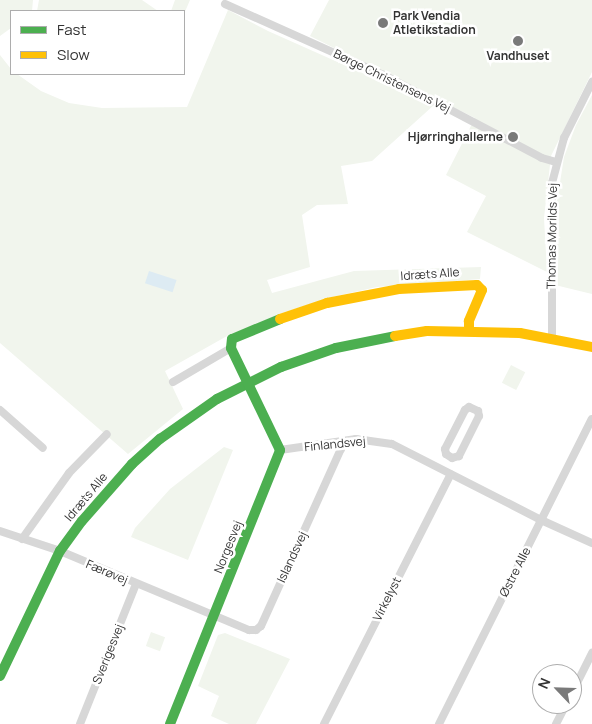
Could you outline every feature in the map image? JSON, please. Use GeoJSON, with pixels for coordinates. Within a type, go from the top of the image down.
{"type":"FeatureCollection","features":[{"type":"Feature","properties":{"kind":"street","name":"Børge Christensens Vej"},"geometry":{"type":"LineString","coordinates":[[225,4],[384,75],[542,158],[556,162]]}},
{"type":"Feature","properties":{"kind":"street","name":"Thomas Morilds Vej"},"geometry":{"type":"LineString","coordinates":[[552,338],[550,205],[556,162],[564,138],[592,82]]}},
{"type":"Feature","properties":{"kind":"street","name":"Idræts Alle"},"geometry":{"type":"LineString","coordinates":[[173,382],[231,348],[230,342],[236,336],[327,303],[376,292],[427,286],[472,284],[481,288],[483,293],[470,319],[469,330]]}},
{"type":"Feature","properties":{"kind":"street","name":"Idræts Alle"},"geometry":{"type":"LineString","coordinates":[[0,676],[32,604],[60,551],[106,492],[132,464],[188,418],[248,382],[281,367],[336,348],[374,339],[427,331],[469,330],[520,333],[592,347]]}},
{"type":"Feature","properties":{"kind":"street"},"geometry":{"type":"LineString","coordinates":[[231,348],[280,450]]}},
{"type":"Feature","properties":{"kind":"street"},"geometry":{"type":"LineString","coordinates":[[469,407],[477,410],[479,416],[459,456],[456,458],[450,457],[446,454],[445,449],[465,410],[469,407]]}},
{"type":"Feature","properties":{"kind":"street"},"geometry":{"type":"LineString","coordinates":[[0,411],[43,448]]}},
{"type":"Feature","properties":{"kind":"street","name":"Østre Alle"},"geometry":{"type":"LineString","coordinates":[[439,724],[592,419]]}},
{"type":"Feature","properties":{"kind":"street"},"geometry":{"type":"LineString","coordinates":[[22,539],[36,516],[69,473],[107,434]]}},
{"type":"Feature","properties":{"kind":"street","name":"Finlandsvej"},"geometry":{"type":"LineString","coordinates":[[280,450],[342,441],[376,440],[392,444],[542,520],[592,542]]}},
{"type":"Feature","properties":{"kind":"street","name":"Islandsvej"},"geometry":{"type":"LineString","coordinates":[[214,616],[249,630],[256,630],[261,626],[341,449],[342,441]]}},
{"type":"Feature","properties":{"kind":"street","name":"Norgesvej"},"geometry":{"type":"LineString","coordinates":[[170,724],[280,450]]}},
{"type":"Feature","properties":{"kind":"street"},"geometry":{"type":"LineString","coordinates":[[444,470],[450,457]]}},
{"type":"Feature","properties":{"kind":"street","name":"Virkelyst"},"geometry":{"type":"LineString","coordinates":[[324,724],[451,474]]}},
{"type":"Feature","properties":{"kind":"street","name":"Færøvej"},"geometry":{"type":"LineString","coordinates":[[0,531],[60,551],[214,616]]}},
{"type":"Feature","properties":{"kind":"street","name":"Sverigesvej"},"geometry":{"type":"LineString","coordinates":[[80,724],[136,584]]}},
{"type":"Feature","properties":{"kind":"street"},"geometry":{"type":"LineString","coordinates":[[582,673],[592,653]]}},
{"type":"Feature","properties":{"kind":"shaded area"},"geometry":{"type":"Polygon","coordinates":[[[0,0],[33,0],[32,10],[10,10],[10,29],[0,36],[0,0]]]}},
{"type":"Feature","properties":{"kind":"shaded area"},"geometry":{"type":"Polygon","coordinates":[[[39,0],[142,0],[157,10],[37,10],[39,0]]]}},
{"type":"Feature","properties":{"kind":"shaded area"},"geometry":{"type":"Polygon","coordinates":[[[175,0],[190,0],[185,12],[185,10],[171,10],[175,0]]]}},
{"type":"Feature","properties":{"kind":"shaded area","name":"Hjørringhallerne"},"geometry":{"type":"Polygon","coordinates":[[[329,0],[592,0],[592,72],[551,156],[544,218],[547,272],[467,232],[486,196],[446,175],[475,118],[310,36],[329,0]]]}},
{"type":"Feature","properties":{"kind":"shaded area"},"geometry":{"type":"Polygon","coordinates":[[[228,10],[268,31],[434,105],[372,161],[341,166],[348,204],[317,205],[302,215],[310,267],[267,280],[272,293],[354,271],[481,267],[480,279],[377,287],[332,297],[285,312],[227,336],[165,371],[183,409],[128,454],[0,343],[0,55],[10,68],[10,75],[18,75],[41,91],[69,103],[102,108],[187,107],[228,10]]]}},
{"type":"Feature","properties":{"kind":"shaded area"},"geometry":{"type":"Polygon","coordinates":[[[592,95],[592,294],[555,285],[555,214],[564,157],[576,125],[592,95]]]}},
{"type":"Feature","properties":{"kind":"shaded area"},"geometry":{"type":"Polygon","coordinates":[[[149,271],[177,280],[173,292],[145,283],[149,271]]]}},
{"type":"Feature","properties":{"kind":"shaded area"},"geometry":{"type":"Polygon","coordinates":[[[511,365],[525,372],[516,390],[502,383],[511,365]]]}},
{"type":"Feature","properties":{"kind":"shaded area"},"geometry":{"type":"Polygon","coordinates":[[[224,447],[233,450],[188,560],[131,537],[135,528],[170,489],[224,447]]]}},
{"type":"Feature","properties":{"kind":"shaded area"},"geometry":{"type":"Polygon","coordinates":[[[151,632],[165,637],[160,651],[146,646],[151,632]]]}},
{"type":"Feature","properties":{"kind":"shaded area"},"geometry":{"type":"Polygon","coordinates":[[[225,633],[290,659],[256,724],[229,724],[211,716],[219,696],[198,686],[218,635],[225,633]]]}},
{"type":"Feature","properties":{"kind":"traffic: fast"},"geometry":{"type":"LineString","coordinates":[[170,724],[280,450],[231,348],[232,339],[280,319]]}},
{"type":"Feature","properties":{"kind":"traffic: fast"},"geometry":{"type":"LineString","coordinates":[[0,676],[60,551],[82,521],[132,464],[160,439],[217,399],[281,367],[336,348],[395,336]]}},
{"type":"Feature","properties":{"kind":"traffic: slow"},"geometry":{"type":"LineString","coordinates":[[280,319],[327,303],[399,289],[477,285],[482,290],[469,321],[469,330]]}},
{"type":"Feature","properties":{"kind":"traffic: slow"},"geometry":{"type":"LineString","coordinates":[[395,336],[427,331],[520,333],[592,347]]}},
{"type":"Feature","properties":{"kind":"place","name":"Park Vendia Atletikstadion"},"geometry":{"type":"Point","coordinates":[383,23]}},
{"type":"Feature","properties":{"kind":"place","name":"Vandhuset"},"geometry":{"type":"Point","coordinates":[518,41]}},
{"type":"Feature","properties":{"kind":"place","name":"Hjørringhallerne"},"geometry":{"type":"Point","coordinates":[513,137]}}]}
